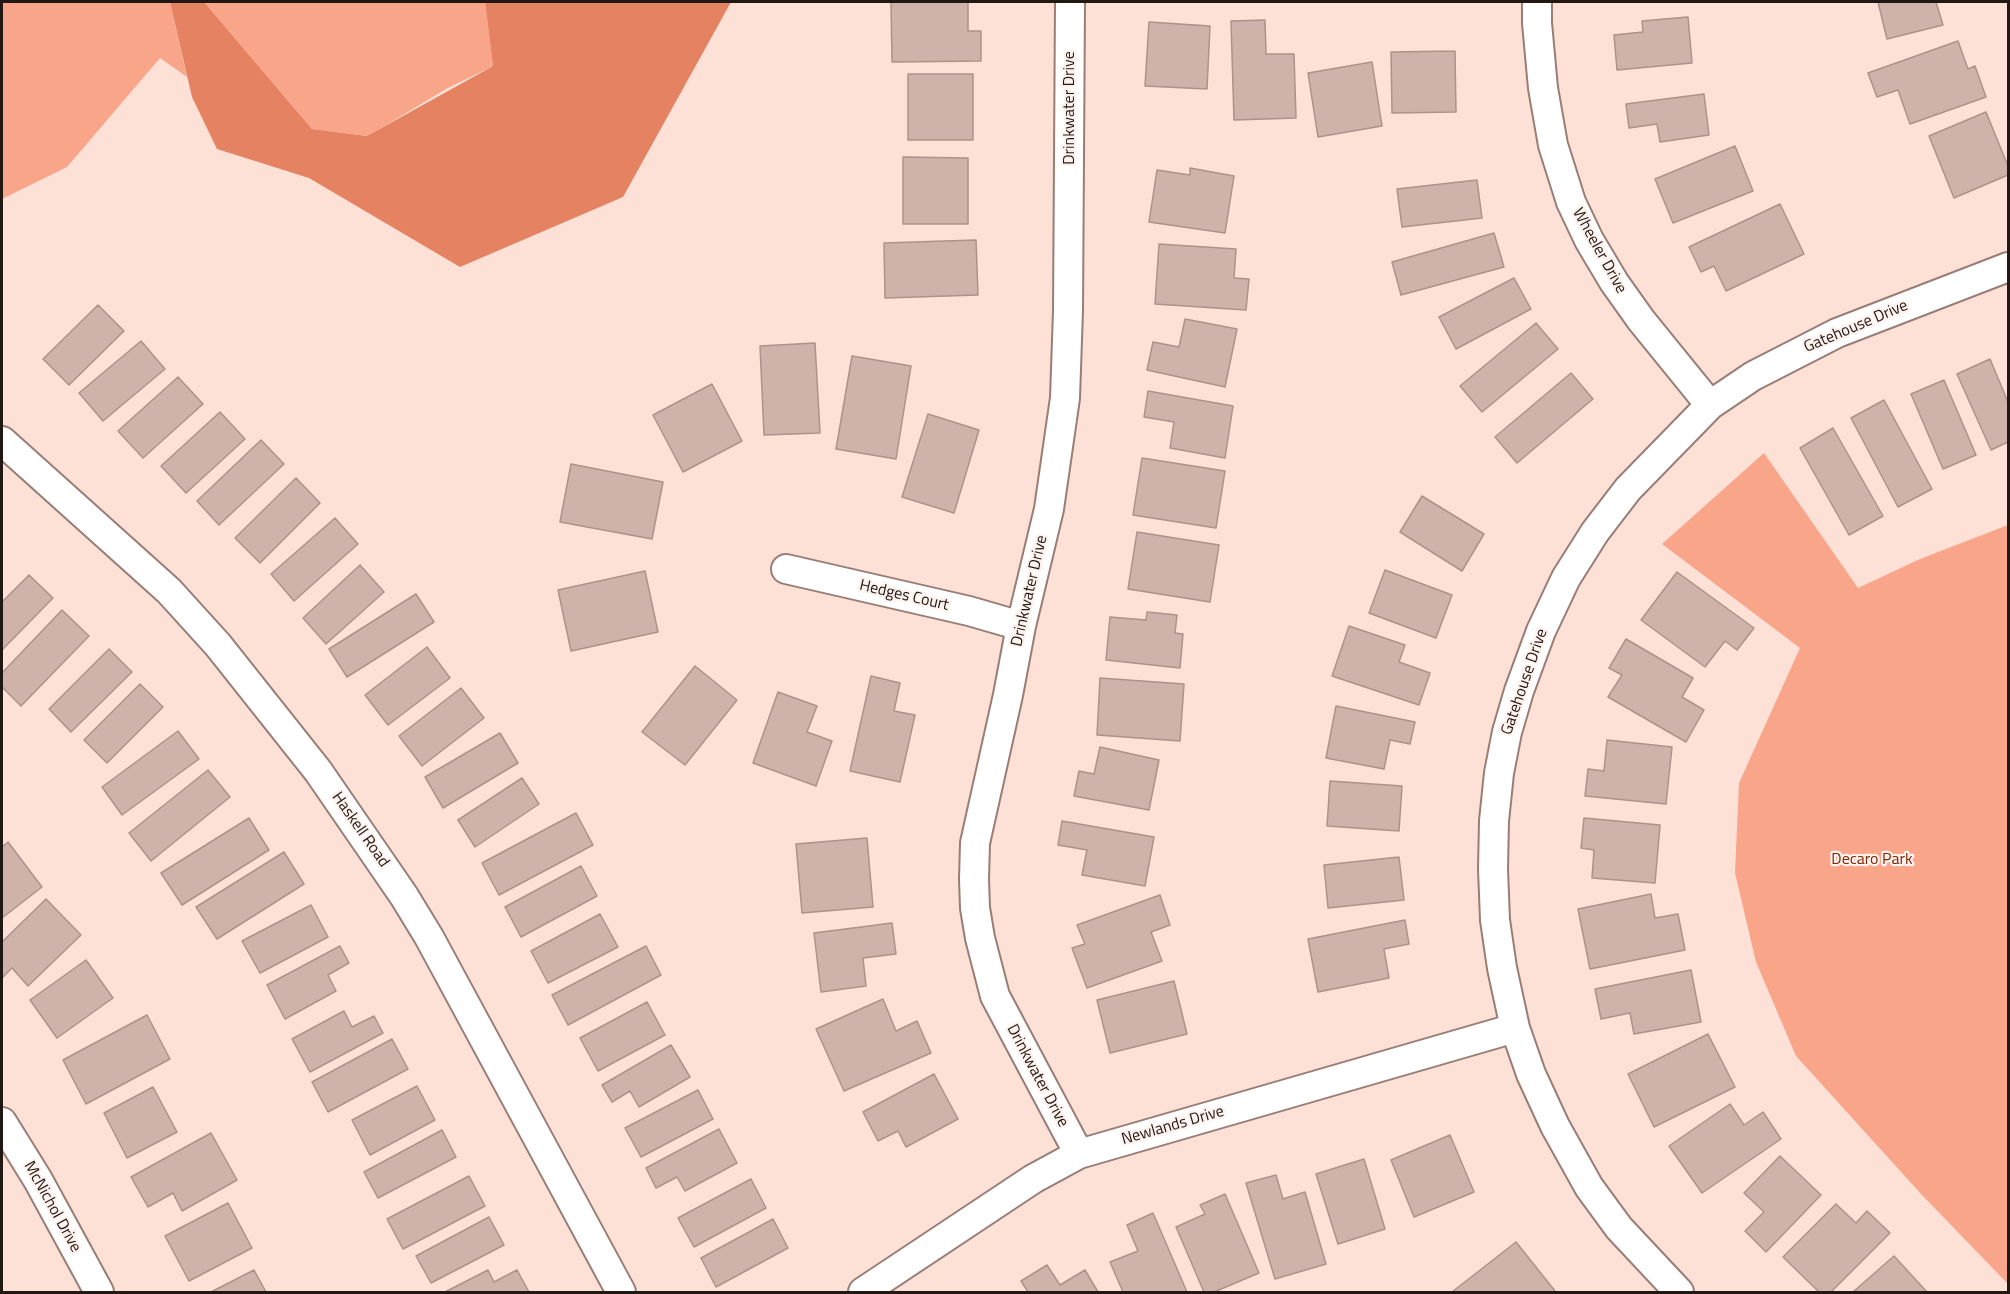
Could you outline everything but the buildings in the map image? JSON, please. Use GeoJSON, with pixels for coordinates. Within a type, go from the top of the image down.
{"type":"FeatureCollection","features":[{"type":"Feature","properties":{"kind":"street","name":"Drinkwater Drive"},"geometry":{"type":"LineString","coordinates":[[1070,2],[1068,311],[1065,398],[1049,509],[1021,626],[975,843],[975,908],[987,969],[995,996],[1079,1154]]}},
{"type":"Feature","properties":{"kind":"street","name":"Wheeler Drive"},"geometry":{"type":"LineString","coordinates":[[1537,2],[1542,88],[1553,145],[1571,202],[1589,240],[1614,282],[1641,320],[1710,405]]}},
{"type":"Feature","properties":{"kind":"street","name":"Gatehouse Drive"},"geometry":{"type":"LineString","coordinates":[[1679,1293],[1619,1228],[1584,1178],[1555,1126],[1531,1074],[1515,1028],[1502,968],[1495,920],[1493,869],[1494,821],[1499,773],[1507,732],[1519,691],[1541,631],[1566,578],[1595,532],[1628,489],[1710,405],[1762,370],[1837,333],[2008,267]]}},
{"type":"Feature","properties":{"kind":"street","name":"Haskell Road"},"geometry":{"type":"LineString","coordinates":[[2,441],[176,599],[218,645],[318,771],[366,838],[429,937],[621,1293]]}},
{"type":"Feature","properties":{"kind":"street","name":"Hedges Court"},"geometry":{"type":"LineString","coordinates":[[786,569],[969,611],[1021,626]]}},
{"type":"Feature","properties":{"kind":"street","name":"Newlands Drive"},"geometry":{"type":"LineString","coordinates":[[863,1293],[1033,1179],[1079,1154],[1515,1028]]}},
{"type":"Feature","properties":{"kind":"street","name":"McNichol Drive"},"geometry":{"type":"LineString","coordinates":[[2,1122],[38,1180],[99,1293]]}},
{"type":"Feature","properties":{"kind":"green space"},"geometry":{"type":"Polygon","coordinates":[[[2,2],[170,2],[187,77],[160,58],[67,167],[2,199],[2,2]]]}},
{"type":"Feature","properties":{"kind":"green space"},"geometry":{"type":"Polygon","coordinates":[[[204,2],[485,2],[493,66],[446,89],[368,136],[312,129],[204,2]]]}},
{"type":"Feature","properties":{"kind":"green space","name":"Decaro Park"},"geometry":{"type":"Polygon","coordinates":[[[1764,453],[1858,588],[1920,559],[2008,525],[2008,1284],[1922,1195],[1796,1056],[1756,962],[1735,873],[1739,783],[1800,648],[1662,544],[1764,453]]]}},
{"type":"Feature","properties":{"kind":"shaded area"},"geometry":{"type":"Polygon","coordinates":[[[170,2],[204,2],[312,129],[367,136],[493,66],[485,2],[731,2],[623,197],[460,267],[309,178],[217,149],[192,97],[170,2]]]}}]}
